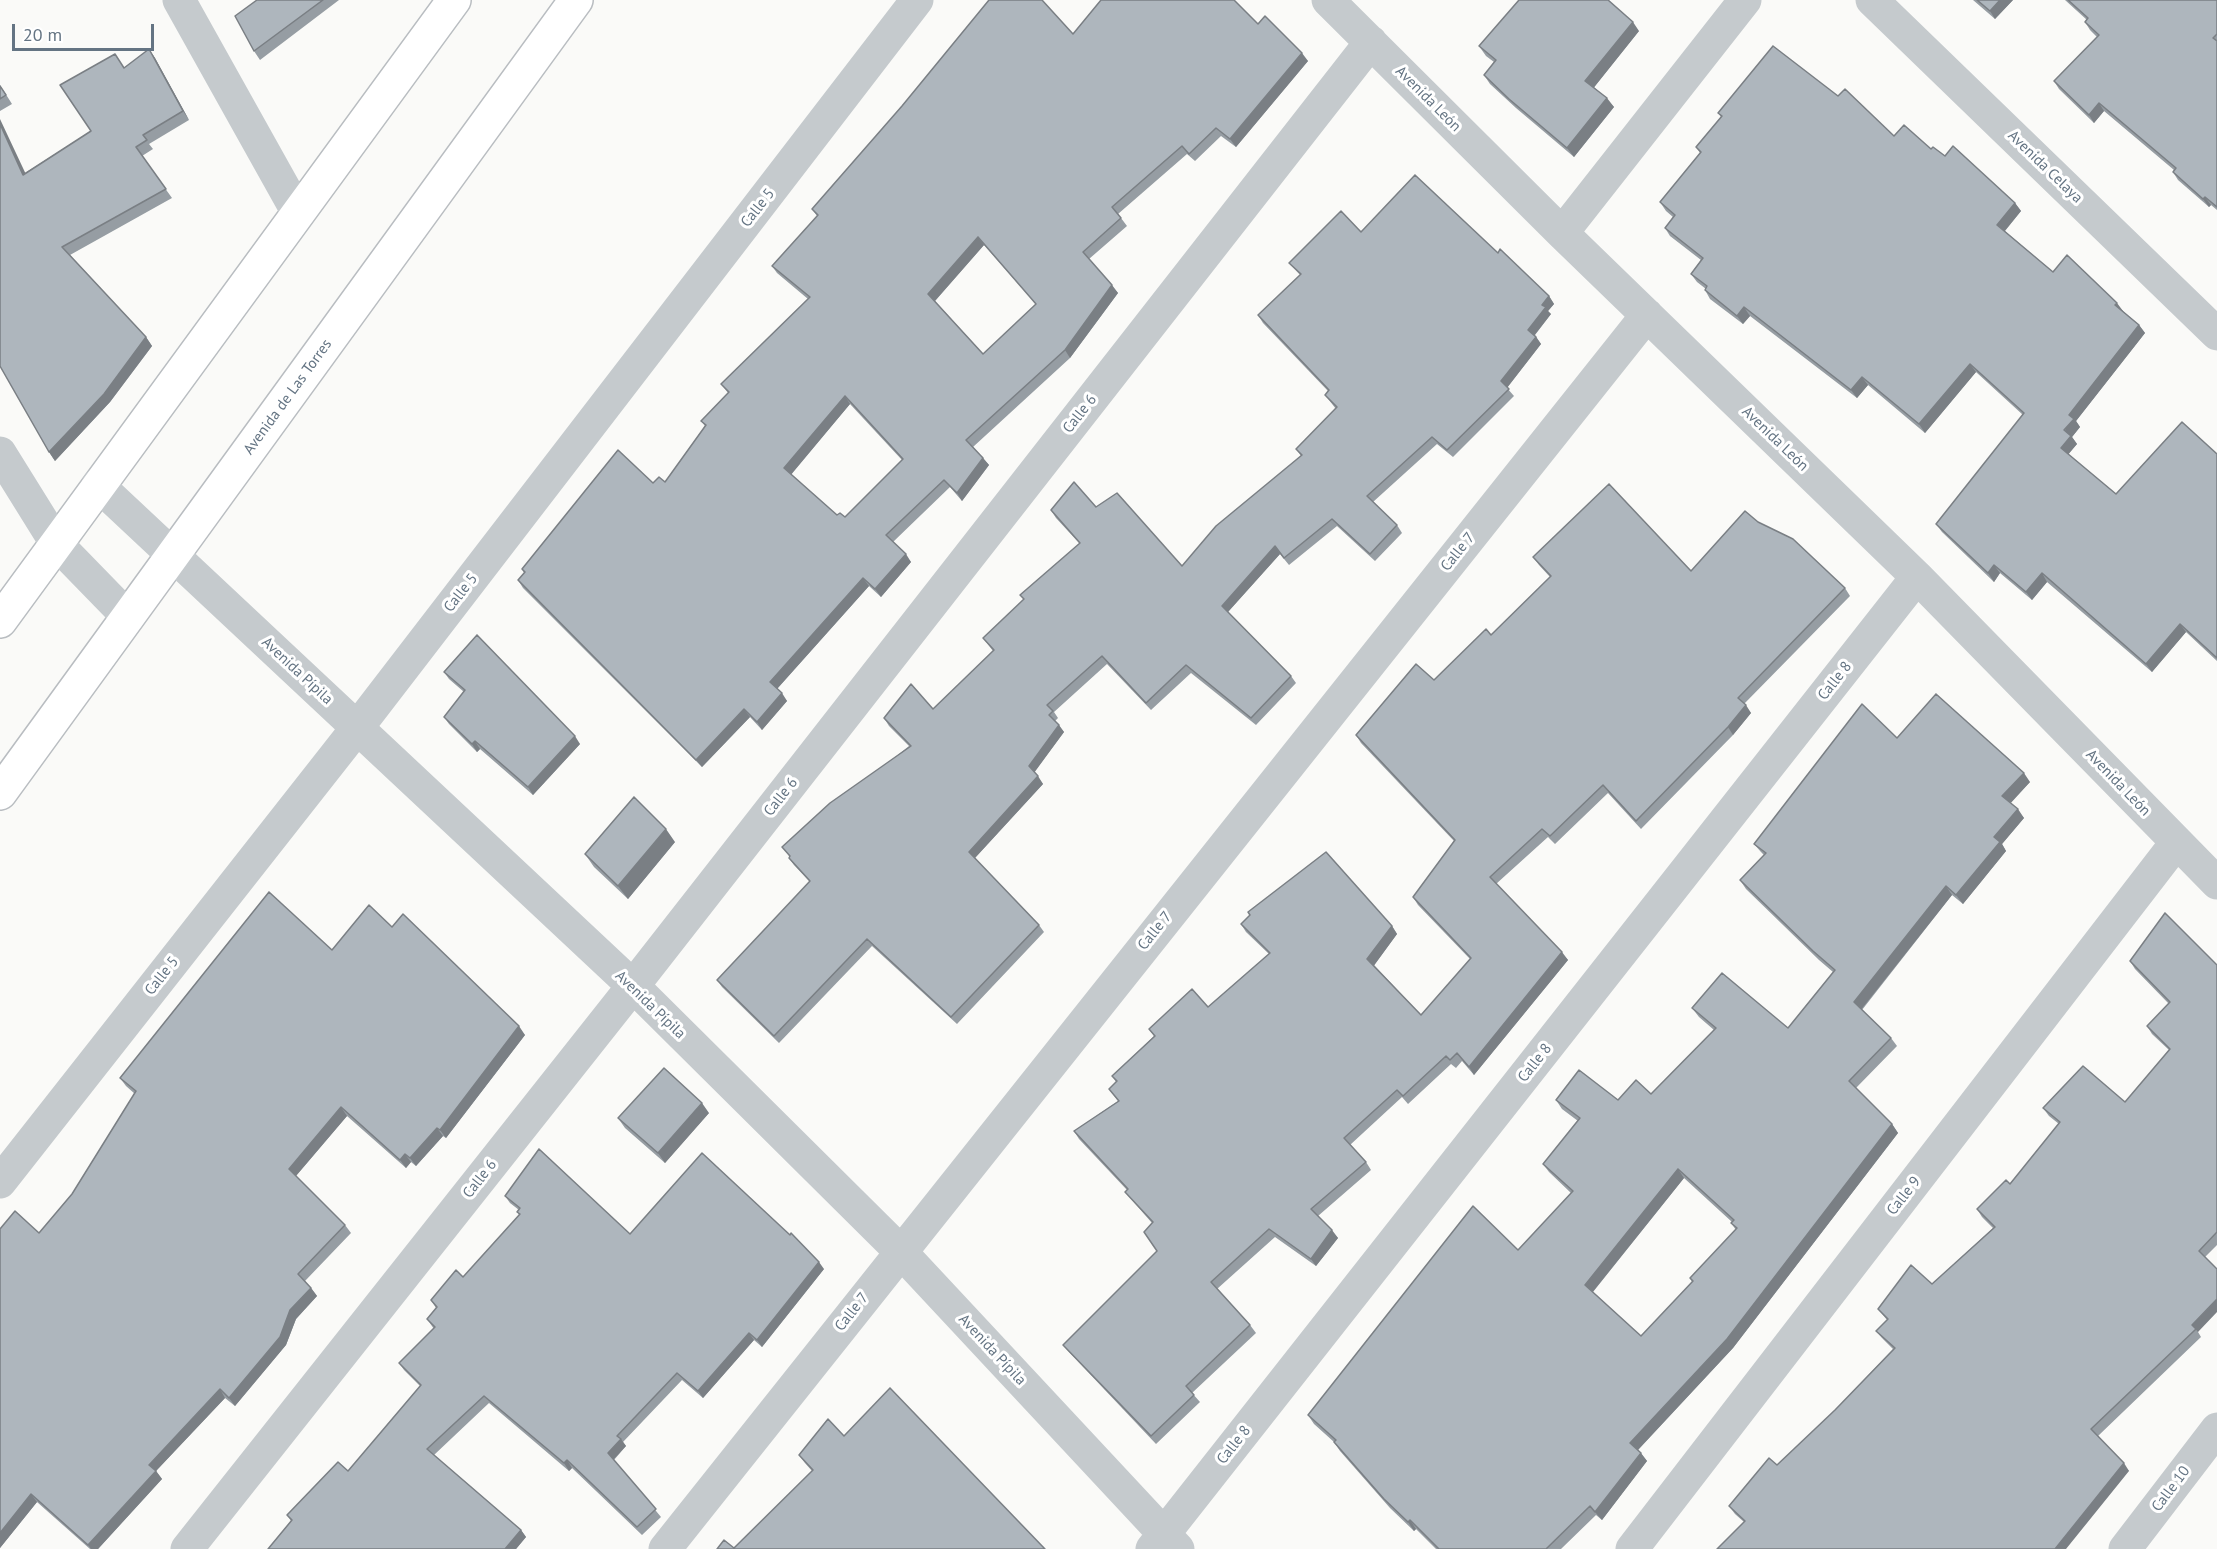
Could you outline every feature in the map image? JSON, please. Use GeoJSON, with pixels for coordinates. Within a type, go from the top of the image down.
{"type":"FeatureCollection","features":[{"type":"Feature","properties":{"kind":"main road"},"geometry":{"type":"LineString","coordinates":[[0,621],[454,0]]}},
{"type":"Feature","properties":{"kind":"main road","name":"Avenida de Las Torres"},"geometry":{"type":"LineString","coordinates":[[0,793],[576,0]]}},
{"type":"Feature","properties":{"kind":"street"},"geometry":{"type":"LineString","coordinates":[[179,0],[298,213]]}},
{"type":"Feature","properties":{"kind":"street","name":"Calle 5"},"geometry":{"type":"LineString","coordinates":[[0,1182],[357,728],[917,0]]}},
{"type":"Feature","properties":{"kind":"street","name":"Avenida León"},"geometry":{"type":"LineString","coordinates":[[1328,0],[1562,233],[1917,577],[2217,883]]}},
{"type":"Feature","properties":{"kind":"street"},"geometry":{"type":"LineString","coordinates":[[1562,233],[1745,0]]}},
{"type":"Feature","properties":{"kind":"street","name":"Avenida Celaya"},"geometry":{"type":"LineString","coordinates":[[1872,0],[2217,334]]}},
{"type":"Feature","properties":{"kind":"street","name":"Calle 6"},"geometry":{"type":"LineString","coordinates":[[188,1549],[633,986],[1371,42]]}},
{"type":"Feature","properties":{"kind":"street","name":"Calle 7"},"geometry":{"type":"LineString","coordinates":[[665,1549],[1647,315]]}},
{"type":"Feature","properties":{"kind":"street"},"geometry":{"type":"LineString","coordinates":[[0,453],[56,543],[128,617]]}},
{"type":"Feature","properties":{"kind":"street","name":"Avenida Pípila"},"geometry":{"type":"LineString","coordinates":[[98,485],[633,986],[900,1251],[1165,1544]]}},
{"type":"Feature","properties":{"kind":"street","name":"Calle 8"},"geometry":{"type":"LineString","coordinates":[[1165,1544],[1917,577]]}},
{"type":"Feature","properties":{"kind":"street","name":"Calle 9"},"geometry":{"type":"LineString","coordinates":[[1632,1549],[2176,843]]}},
{"type":"Feature","properties":{"kind":"street","name":"Calle 10"},"geometry":{"type":"LineString","coordinates":[[2125,1549],[2217,1429]]}},
{"type":"Feature","properties":{"kind":"building"},"geometry":{"type":"Polygon","coordinates":[[[257,0],[323,0],[254,51],[235,16],[257,0]]]}},
{"type":"Feature","properties":{"kind":"building"},"geometry":{"type":"Polygon","coordinates":[[[989,0],[1042,0],[1073,34],[1101,0],[1234,0],[1258,24],[1265,16],[1302,53],[1230,139],[1216,128],[1189,154],[1182,146],[1112,207],[1121,218],[1083,252],[1112,285],[1065,350],[966,440],[983,458],[957,493],[944,480],[886,535],[906,554],[875,589],[863,578],[770,682],[782,693],[757,722],[744,709],[696,760],[518,580],[525,572],[522,569],[618,450],[653,483],[659,477],[665,482],[706,425],[701,421],[729,392],[721,384],[810,297],[772,266],[818,215],[812,209],[902,106],[989,0]],[[978,237],[928,294],[983,354],[1036,304],[978,237]],[[845,396],[784,468],[837,515],[840,513],[845,517],[903,459],[845,396]]]}},
{"type":"Feature","properties":{"kind":"building"},"geometry":{"type":"Polygon","coordinates":[[[1519,0],[1608,0],[1633,22],[1585,81],[1607,98],[1567,148],[1484,75],[1496,60],[1479,46],[1519,0]]]}},
{"type":"Feature","properties":{"kind":"building"},"geometry":{"type":"Polygon","coordinates":[[[1977,0],[2000,0],[1990,11],[1977,0]]]}},
{"type":"Feature","properties":{"kind":"building"},"geometry":{"type":"Polygon","coordinates":[[[2068,0],[2217,0],[2217,34],[2213,38],[2217,41],[2217,207],[2205,197],[2203,199],[2173,172],[2176,168],[2099,103],[2089,115],[2054,81],[2099,35],[2085,22],[2088,18],[2068,0]]]}},
{"type":"Feature","properties":{"kind":"building"},"geometry":{"type":"Polygon","coordinates":[[[1773,46],[1838,96],[1845,89],[1894,136],[1904,125],[1931,149],[1933,147],[1945,156],[1953,146],[2015,203],[1997,225],[2053,272],[2067,255],[2117,303],[2115,305],[2139,325],[2069,415],[2074,419],[2064,430],[2071,436],[2061,448],[2116,494],[2182,422],[2217,454],[2217,658],[2180,624],[2146,664],[2042,573],[2026,592],[1994,565],[1988,573],[1936,524],[2024,413],[1970,364],[1919,424],[1862,377],[1851,390],[1744,307],[1737,316],[1705,290],[1707,286],[1691,274],[1703,258],[1665,228],[1675,215],[1660,202],[1701,152],[1696,147],[1722,116],[1718,113],[1773,46]]]}},
{"type":"Feature","properties":{"kind":"building"},"geometry":{"type":"Polygon","coordinates":[[[149,49],[183,111],[143,135],[147,140],[136,147],[166,189],[62,247],[146,337],[104,394],[49,452],[0,366],[0,124],[23,175],[91,131],[60,85],[115,54],[124,68],[149,49]]]}},
{"type":"Feature","properties":{"kind":"building"},"geometry":{"type":"Polygon","coordinates":[[[0,86],[6,95],[0,99],[0,86]]]}},
{"type":"Feature","properties":{"kind":"building"},"geometry":{"type":"Polygon","coordinates":[[[1415,175],[1498,253],[1500,249],[1549,296],[1542,305],[1546,307],[1528,330],[1536,337],[1501,381],[1509,389],[1447,450],[1432,437],[1367,496],[1397,525],[1370,554],[1332,519],[1284,558],[1275,546],[1222,606],[1291,676],[1251,718],[1186,665],[1146,703],[1102,656],[1047,705],[1053,711],[1049,715],[1059,725],[1029,766],[1038,776],[969,852],[1039,925],[951,1017],[867,939],[774,1036],[717,980],[810,881],[782,847],[830,803],[911,746],[884,718],[911,684],[933,709],[994,650],[983,638],[1024,599],[1020,595],[1080,543],[1051,510],[1074,482],[1096,507],[1117,493],[1182,566],[1216,526],[1302,455],[1296,449],[1337,407],[1325,395],[1329,390],[1258,315],[1301,274],[1289,263],[1341,211],[1361,232],[1415,175]]]}},
{"type":"Feature","properties":{"kind":"building"},"geometry":{"type":"Polygon","coordinates":[[[1609,484],[1691,571],[1745,511],[1758,522],[1793,539],[1845,588],[1738,698],[1746,705],[1728,727],[1636,821],[1603,785],[1550,836],[1542,829],[1490,877],[1562,952],[1469,1067],[1457,1053],[1450,1060],[1446,1056],[1403,1096],[1397,1090],[1344,1138],[1366,1162],[1311,1209],[1332,1230],[1311,1259],[1269,1229],[1211,1282],[1250,1325],[1186,1386],[1194,1395],[1151,1436],[1063,1345],[1157,1251],[1144,1232],[1153,1222],[1125,1192],[1128,1189],[1074,1131],[1119,1101],[1109,1089],[1117,1081],[1112,1076],[1155,1036],[1149,1029],[1192,989],[1208,1007],[1270,953],[1241,924],[1250,915],[1248,912],[1326,852],[1392,926],[1367,959],[1421,1015],[1471,958],[1413,897],[1455,840],[1356,735],[1416,664],[1434,680],[1486,629],[1491,635],[1551,576],[1533,557],[1609,484]]]}},
{"type":"Feature","properties":{"kind":"building"},"geometry":{"type":"Polygon","coordinates":[[[477,635],[575,736],[528,787],[475,741],[472,744],[444,717],[465,690],[444,672],[477,635]]]}},
{"type":"Feature","properties":{"kind":"building"},"geometry":{"type":"Polygon","coordinates":[[[1936,694],[2024,773],[2002,796],[2018,809],[1994,837],[2000,842],[1956,895],[1946,886],[1854,1002],[1891,1038],[1849,1081],[1892,1124],[1727,1339],[1630,1443],[1641,1453],[1595,1512],[1590,1506],[1546,1549],[1439,1549],[1410,1520],[1408,1522],[1384,1499],[1334,1442],[1336,1440],[1308,1415],[1473,1206],[1518,1250],[1573,1191],[1543,1164],[1580,1118],[1556,1100],[1579,1070],[1618,1100],[1636,1080],[1651,1094],[1716,1028],[1692,1008],[1722,973],[1788,1028],[1835,970],[1740,880],[1766,853],[1754,844],[1862,704],[1897,738],[1936,694]],[[1678,1169],[1585,1285],[1641,1336],[1693,1281],[1690,1278],[1737,1228],[1731,1223],[1734,1220],[1678,1169]]]}},
{"type":"Feature","properties":{"kind":"building"},"geometry":{"type":"Polygon","coordinates":[[[634,797],[666,829],[618,886],[585,854],[634,797]]]}},
{"type":"Feature","properties":{"kind":"building"},"geometry":{"type":"Polygon","coordinates":[[[269,892],[332,950],[369,905],[392,927],[403,914],[519,1026],[440,1130],[437,1128],[410,1158],[405,1154],[400,1160],[341,1107],[289,1169],[345,1225],[298,1274],[311,1288],[290,1310],[280,1337],[229,1398],[220,1389],[149,1465],[156,1471],[88,1545],[31,1494],[0,1533],[0,1229],[15,1211],[39,1233],[72,1194],[136,1091],[120,1078],[269,892]]]}},
{"type":"Feature","properties":{"kind":"building"},"geometry":{"type":"Polygon","coordinates":[[[2165,913],[2217,965],[2217,1232],[2199,1251],[2217,1269],[2217,1299],[2192,1325],[2196,1329],[2091,1429],[2124,1463],[2055,1549],[1717,1549],[1745,1521],[1729,1506],[1769,1458],[1777,1465],[1895,1348],[1876,1331],[1888,1319],[1878,1309],[1911,1265],[1932,1284],[1995,1227],[1977,1209],[2006,1180],[2010,1184],[2060,1122],[2043,1108],[2083,1066],[2125,1102],[2170,1049],[2147,1026],[2170,1002],[2130,961],[2165,913]]]}},
{"type":"Feature","properties":{"kind":"building"},"geometry":{"type":"Polygon","coordinates":[[[664,1068],[702,1103],[658,1153],[618,1118],[664,1068]]]}},
{"type":"Feature","properties":{"kind":"building"},"geometry":{"type":"Polygon","coordinates":[[[539,1149],[630,1234],[702,1153],[790,1235],[791,1233],[819,1262],[757,1340],[749,1333],[698,1391],[677,1373],[617,1436],[621,1439],[608,1453],[656,1509],[637,1527],[567,1460],[564,1463],[484,1396],[427,1449],[521,1530],[505,1549],[268,1549],[292,1520],[287,1515],[338,1462],[348,1471],[421,1385],[399,1363],[435,1327],[427,1319],[437,1307],[431,1300],[456,1270],[463,1277],[520,1214],[517,1212],[520,1208],[505,1196],[539,1149]]]}},
{"type":"Feature","properties":{"kind":"building"},"geometry":{"type":"Polygon","coordinates":[[[890,1388],[1045,1549],[717,1549],[724,1540],[734,1548],[813,1470],[799,1455],[828,1419],[844,1436],[890,1388]]]}}]}
